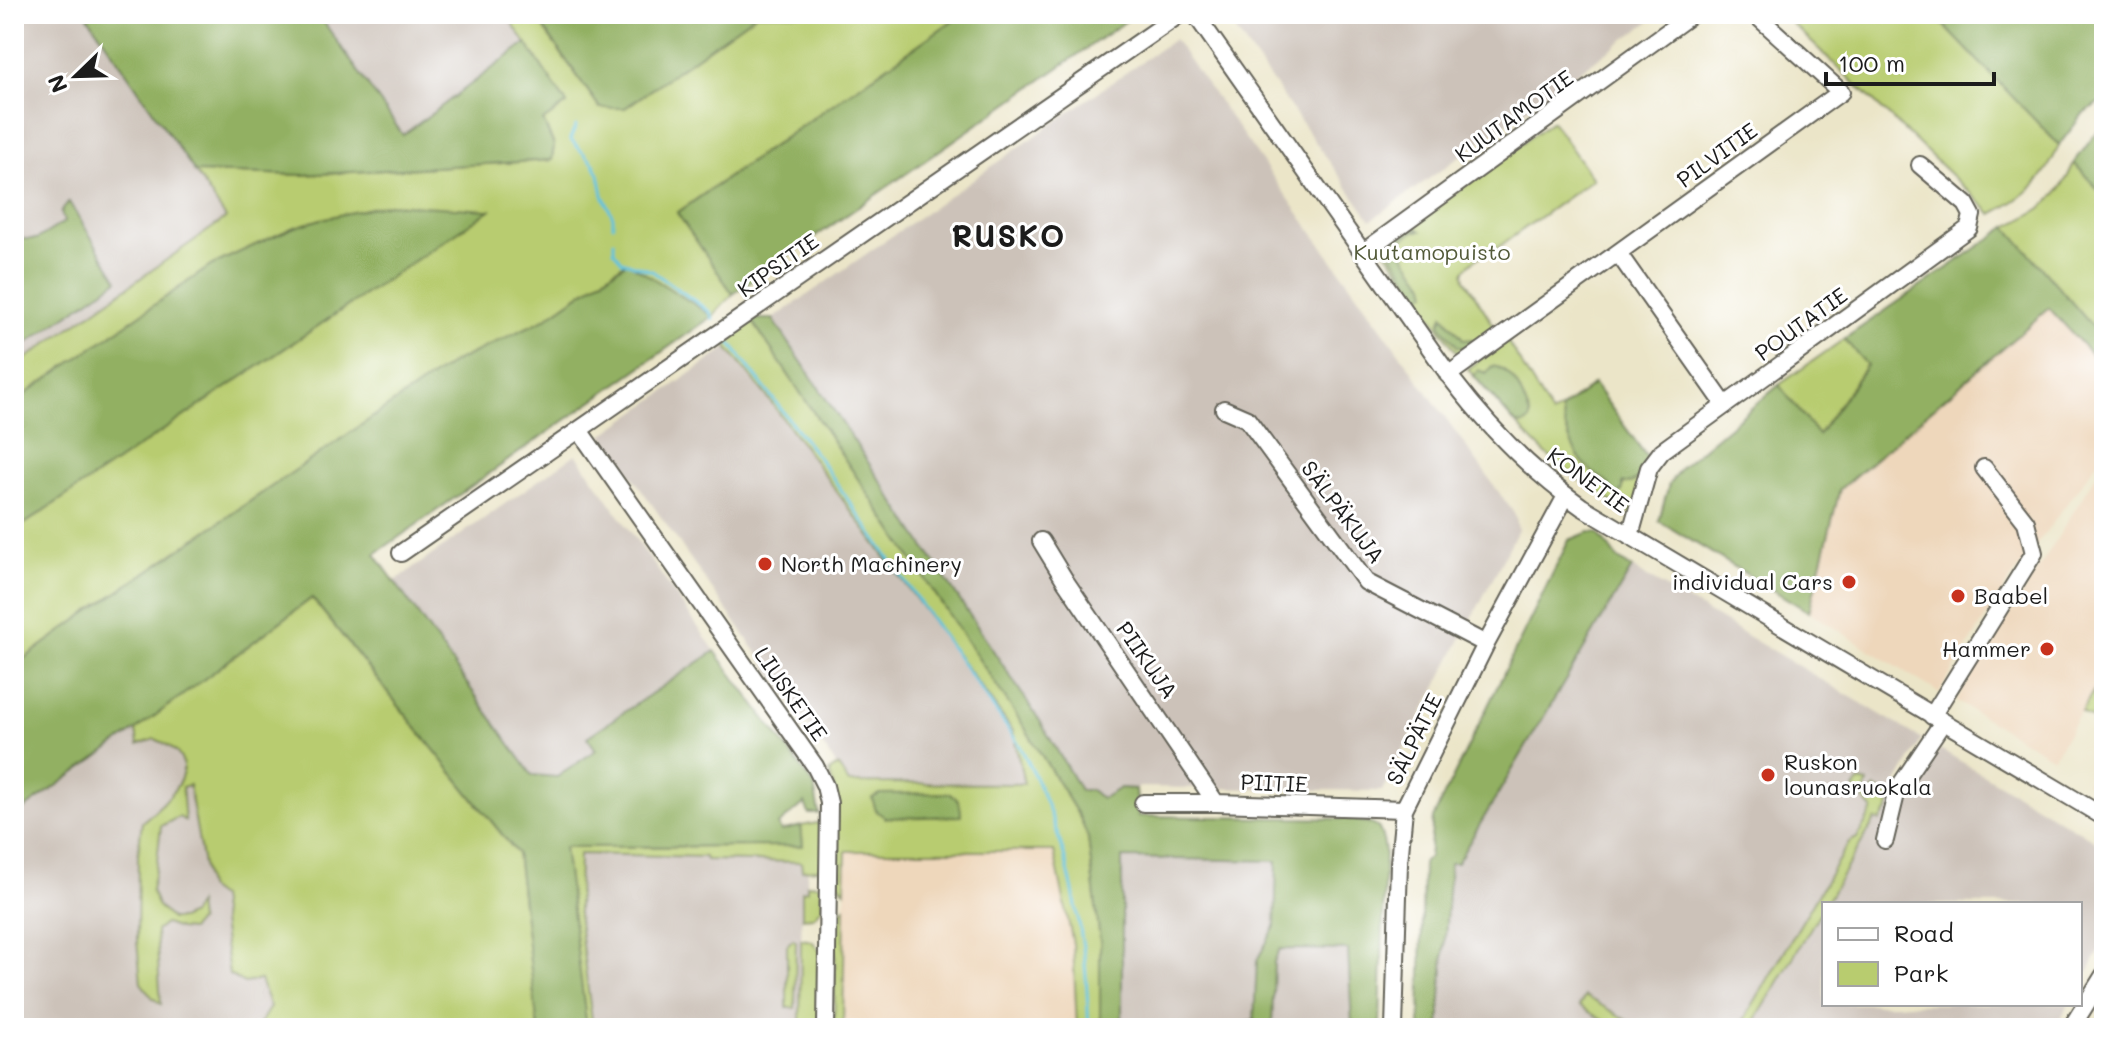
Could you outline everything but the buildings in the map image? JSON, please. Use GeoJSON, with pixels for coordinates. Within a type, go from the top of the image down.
{"type":"FeatureCollection","features":[{"type":"Feature","properties":{"kind":"street","name":"KIPSITIE"},"geometry":{"type":"LineString","coordinates":[[401,553],[1180,14]]}},
{"type":"Feature","properties":{"kind":"street","name":"KONETIE"},"geometry":{"type":"LineString","coordinates":[[1195,14],[1448,375],[1511,449],[1566,496],[1630,536],[2104,817]]}},
{"type":"Feature","properties":{"kind":"street","name":"KUUTAMOTIE"},"geometry":{"type":"LineString","coordinates":[[1362,253],[1692,14]]}},
{"type":"Feature","properties":{"kind":"street","name":"PILVITIE"},"geometry":{"type":"LineString","coordinates":[[1448,375],[1841,92],[1755,14]]}},
{"type":"Feature","properties":{"kind":"street","name":"POUTATIE"},"geometry":{"type":"LineString","coordinates":[[1630,536],[1647,475],[1662,451],[1969,228],[1972,215],[1966,204],[1920,165]]}},
{"type":"Feature","properties":{"kind":"street"},"geometry":{"type":"LineString","coordinates":[[1618,253],[1725,405]]}},
{"type":"Feature","properties":{"kind":"street","name":"SÄLPÄKUJA"},"geometry":{"type":"LineString","coordinates":[[1224,409],[1247,419],[1366,582],[1486,644]]}},
{"type":"Feature","properties":{"kind":"street","name":"LIUSKETIE"},"geometry":{"type":"LineString","coordinates":[[579,430],[815,766],[825,786],[829,803],[826,1028]]}},
{"type":"Feature","properties":{"kind":"street"},"geometry":{"type":"LineString","coordinates":[[1885,840],[1897,790],[2034,553],[2026,522],[1984,468]]}},
{"type":"Feature","properties":{"kind":"street","name":"SÄLPÄTIE"},"geometry":{"type":"LineString","coordinates":[[1394,1028],[1399,863],[1404,809],[1486,644],[1566,496]]}},
{"type":"Feature","properties":{"kind":"street","name":"PIIKUJA"},"geometry":{"type":"LineString","coordinates":[[1041,541],[1216,803]]}},
{"type":"Feature","properties":{"kind":"street","name":"PIITIE"},"geometry":{"type":"LineString","coordinates":[[1143,803],[1404,809]]}},
{"type":"Feature","properties":{"kind":"street"},"geometry":{"type":"LineString","coordinates":[[2071,1028],[2104,975]]}},
{"type":"Feature","properties":{"kind":"shaded area"},"geometry":{"type":"Polygon","coordinates":[[[14,14],[86,14],[227,218],[14,367],[14,14]]]}},
{"type":"Feature","properties":{"kind":"shaded area"},"geometry":{"type":"Polygon","coordinates":[[[318,14],[506,14],[526,43],[403,135],[318,14]]]}},
{"type":"Feature","properties":{"kind":"shaded area"},"geometry":{"type":"Polygon","coordinates":[[[1247,14],[1660,14],[1371,220],[1231,24],[1235,16],[1245,19],[1247,14]]]}},
{"type":"Feature","properties":{"kind":"shaded area"},"geometry":{"type":"Polygon","coordinates":[[[1174,39],[1516,516],[1518,530],[1382,791],[1137,787],[1120,788],[1101,799],[1080,790],[1040,721],[773,319],[1174,39]]]}},
{"type":"Feature","properties":{"kind":"shaded area"},"geometry":{"type":"Polygon","coordinates":[[[2049,308],[2104,368],[2104,453],[2005,587],[1939,693],[1809,612],[1840,489],[2049,308]]]}},
{"type":"Feature","properties":{"kind":"shaded area"},"geometry":{"type":"Polygon","coordinates":[[[727,348],[765,394],[1013,731],[1024,785],[849,783],[603,435],[727,348]]]}},
{"type":"Feature","properties":{"kind":"shaded area"},"geometry":{"type":"Polygon","coordinates":[[[576,454],[715,651],[587,736],[596,750],[557,777],[532,775],[395,581],[576,454]]]}},
{"type":"Feature","properties":{"kind":"shaded area"},"geometry":{"type":"Polygon","coordinates":[[[2104,463],[2104,673],[2053,758],[1956,701],[2104,463]]]}},
{"type":"Feature","properties":{"kind":"shaded area"},"geometry":{"type":"Polygon","coordinates":[[[1632,568],[1922,739],[1889,797],[1905,806],[1940,749],[2104,846],[2104,944],[2082,982],[2082,902],[1822,902],[1822,1006],[2068,1006],[2055,1028],[1420,1028],[1423,863],[1457,863],[1632,568]]]}},
{"type":"Feature","properties":{"kind":"shaded area"},"geometry":{"type":"Polygon","coordinates":[[[136,730],[138,745],[155,739],[167,744],[180,756],[184,771],[181,783],[142,822],[138,854],[137,941],[141,983],[155,931],[165,924],[179,929],[199,921],[197,906],[192,914],[171,919],[157,905],[151,890],[161,826],[179,817],[184,820],[182,787],[189,785],[207,888],[219,896],[229,975],[260,980],[270,1007],[257,1028],[14,1028],[14,816],[136,730]]]}},
{"type":"Feature","properties":{"kind":"shaded area"},"geometry":{"type":"Polygon","coordinates":[[[2104,747],[2104,783],[2099,790],[2086,782],[2098,769],[2104,747]]]}},
{"type":"Feature","properties":{"kind":"shaded area"},"geometry":{"type":"Polygon","coordinates":[[[1054,850],[1073,944],[1077,1028],[843,1024],[846,852],[1054,850]]]}},
{"type":"Feature","properties":{"kind":"shaded area"},"geometry":{"type":"Polygon","coordinates":[[[579,854],[802,862],[802,869],[807,869],[807,891],[802,892],[800,1028],[593,1028],[578,914],[579,854]]]}},
{"type":"Feature","properties":{"kind":"shaded area"},"geometry":{"type":"Polygon","coordinates":[[[1122,858],[1277,861],[1275,959],[1279,949],[1348,950],[1352,1028],[1122,1028],[1122,858]]]}},
{"type":"Feature","properties":{"kind":"green space"},"geometry":{"type":"Polygon","coordinates":[[[86,14],[318,14],[403,135],[526,43],[567,104],[543,121],[554,145],[552,160],[302,175],[195,172],[86,14]]]}},
{"type":"Feature","properties":{"kind":"green space"},"geometry":{"type":"Polygon","coordinates":[[[506,14],[533,14],[600,108],[625,108],[756,14],[962,14],[678,212],[733,294],[713,316],[626,262],[543,320],[452,363],[14,666],[14,531],[489,210],[321,219],[292,228],[212,265],[14,402],[14,367],[226,218],[195,172],[302,175],[552,160],[554,145],[543,121],[567,104],[506,14]]]}},
{"type":"Feature","properties":{"kind":"green space"},"geometry":{"type":"Polygon","coordinates":[[[534,14],[567,14],[582,18],[589,14],[756,14],[625,108],[600,108],[534,14]]]}},
{"type":"Feature","properties":{"kind":"green space"},"geometry":{"type":"Polygon","coordinates":[[[962,14],[1136,14],[733,294],[677,213],[962,14]]]}},
{"type":"Feature","properties":{"kind":"green space"},"geometry":{"type":"Polygon","coordinates":[[[1782,14],[1933,14],[2059,145],[2047,169],[2033,187],[1992,214],[1782,14]]]}},
{"type":"Feature","properties":{"kind":"green space"},"geometry":{"type":"Polygon","coordinates":[[[1933,14],[2104,14],[2104,99],[2083,114],[2059,145],[1933,14]]]}},
{"type":"Feature","properties":{"kind":"green space","name":"Kuutamopuisto"},"geometry":{"type":"Polygon","coordinates":[[[1552,121],[1593,179],[1466,269],[1465,279],[1493,324],[1499,328],[1462,360],[1383,247],[1552,121]]]}},
{"type":"Feature","properties":{"kind":"green space"},"geometry":{"type":"Polygon","coordinates":[[[2104,127],[2104,164],[2101,167],[2104,169],[2104,196],[2074,163],[2104,127]]]}},
{"type":"Feature","properties":{"kind":"green space"},"geometry":{"type":"Polygon","coordinates":[[[2074,163],[2104,196],[2104,340],[2007,227],[2048,202],[2062,186],[2074,163]]]}},
{"type":"Feature","properties":{"kind":"green space"},"geometry":{"type":"Polygon","coordinates":[[[69,202],[118,280],[14,352],[14,243],[19,239],[37,239],[64,222],[61,212],[69,202]]]}},
{"type":"Feature","properties":{"kind":"green space"},"geometry":{"type":"Polygon","coordinates":[[[388,204],[490,210],[14,531],[14,402],[212,265],[292,228],[388,204]]]}},
{"type":"Feature","properties":{"kind":"green space"},"geometry":{"type":"Polygon","coordinates":[[[1415,226],[1421,231],[1414,231],[1397,244],[1425,284],[1427,293],[1420,296],[1391,253],[1394,240],[1415,226]]]}},
{"type":"Feature","properties":{"kind":"green space"},"geometry":{"type":"Polygon","coordinates":[[[2007,227],[2104,340],[2104,368],[2049,308],[1840,489],[1809,612],[1659,521],[1669,484],[1681,467],[1779,385],[1818,435],[1867,365],[1844,339],[2007,227]]]}},
{"type":"Feature","properties":{"kind":"green space"},"geometry":{"type":"Polygon","coordinates":[[[627,262],[713,316],[375,554],[532,775],[557,777],[596,750],[587,737],[715,651],[814,785],[819,814],[809,814],[805,803],[778,825],[781,831],[801,826],[803,846],[564,847],[587,1028],[538,1028],[517,853],[312,598],[136,730],[14,816],[14,666],[452,363],[543,320],[627,262]]]}},
{"type":"Feature","properties":{"kind":"green space"},"geometry":{"type":"Polygon","coordinates":[[[1443,315],[1464,340],[1472,339],[1473,344],[1466,348],[1458,347],[1440,324],[1443,315]]]}},
{"type":"Feature","properties":{"kind":"green space"},"geometry":{"type":"Polygon","coordinates":[[[751,319],[1025,728],[1080,818],[1088,838],[1100,941],[1100,1028],[1077,1028],[1073,944],[1054,851],[846,851],[845,891],[836,880],[836,797],[829,772],[838,766],[849,783],[1024,784],[1013,731],[765,394],[727,348],[728,335],[751,319]]]}},
{"type":"Feature","properties":{"kind":"green space"},"geometry":{"type":"Polygon","coordinates":[[[751,319],[773,319],[1040,721],[1080,790],[1091,790],[1101,799],[1120,788],[1136,789],[1138,816],[1349,819],[1372,824],[1379,829],[1385,851],[1380,1025],[1365,1027],[1352,1024],[1348,950],[1280,949],[1274,962],[1272,1028],[1233,1028],[1234,1025],[1254,1021],[1257,960],[1275,927],[1277,861],[1122,858],[1122,1028],[1100,1028],[1100,941],[1088,838],[1080,818],[1025,728],[751,319]]]}},
{"type":"Feature","properties":{"kind":"green space"},"geometry":{"type":"Polygon","coordinates":[[[1506,339],[1552,415],[1594,384],[1649,460],[1633,515],[1545,453],[1468,369],[1506,339]]]}},
{"type":"Feature","properties":{"kind":"green space"},"geometry":{"type":"Polygon","coordinates":[[[1844,339],[1867,364],[1818,435],[1779,385],[1844,339]]]}},
{"type":"Feature","properties":{"kind":"green space"},"geometry":{"type":"Polygon","coordinates":[[[1492,366],[1507,372],[1517,384],[1530,415],[1527,423],[1516,424],[1474,376],[1478,370],[1486,373],[1492,366]]]}},
{"type":"Feature","properties":{"kind":"green space"},"geometry":{"type":"Polygon","coordinates":[[[1594,384],[1649,460],[1636,480],[1623,483],[1619,496],[1580,458],[1571,442],[1561,409],[1594,384]]]}},
{"type":"Feature","properties":{"kind":"green space"},"geometry":{"type":"Polygon","coordinates":[[[1589,532],[1598,533],[1617,558],[1632,568],[1457,863],[1450,863],[1439,1028],[1420,1028],[1423,863],[1429,857],[1433,818],[1569,540],[1589,532]]]}},
{"type":"Feature","properties":{"kind":"green space"},"geometry":{"type":"Polygon","coordinates":[[[312,598],[517,853],[538,1028],[257,1028],[270,1007],[260,980],[244,983],[229,975],[219,897],[207,888],[189,785],[182,787],[185,821],[179,817],[161,826],[151,890],[157,905],[171,919],[192,914],[197,904],[199,921],[190,930],[165,924],[156,931],[161,1004],[141,983],[137,941],[138,854],[142,822],[174,791],[183,769],[181,758],[172,748],[155,739],[138,745],[136,730],[312,598]]]}},
{"type":"Feature","properties":{"kind":"green space"},"geometry":{"type":"Polygon","coordinates":[[[2104,673],[2104,725],[2081,712],[2104,673]]]}},
{"type":"Feature","properties":{"kind":"green space"},"geometry":{"type":"Polygon","coordinates":[[[1860,781],[1868,783],[1865,791],[1869,795],[1876,788],[1892,799],[1888,810],[1880,821],[1875,820],[1826,902],[1822,902],[1822,909],[1751,1028],[1739,1028],[1849,842],[1857,838],[1873,810],[1854,789],[1860,781]]]}},
{"type":"Feature","properties":{"kind":"green space"},"geometry":{"type":"Polygon","coordinates":[[[948,793],[959,802],[961,816],[886,818],[876,811],[872,798],[880,794],[948,793]]]}},
{"type":"Feature","properties":{"kind":"green space"},"geometry":{"type":"Polygon","coordinates":[[[824,825],[823,866],[818,869],[802,870],[801,862],[579,854],[578,914],[593,1028],[587,1028],[563,847],[803,846],[801,826],[824,825]]]}},
{"type":"Feature","properties":{"kind":"green space"},"geometry":{"type":"Polygon","coordinates":[[[807,884],[821,885],[822,907],[813,917],[802,918],[802,891],[807,890],[807,884]]]}},
{"type":"Feature","properties":{"kind":"green space"},"geometry":{"type":"Polygon","coordinates":[[[845,907],[843,1028],[834,1028],[836,914],[845,907]]]}},
{"type":"Feature","properties":{"kind":"green space"},"geometry":{"type":"Polygon","coordinates":[[[793,939],[796,941],[795,1008],[787,1008],[787,945],[793,939]]]}},
{"type":"Feature","properties":{"kind":"green space"},"geometry":{"type":"Polygon","coordinates":[[[801,939],[812,941],[820,951],[820,1028],[800,1028],[801,939]]]}},
{"type":"Feature","properties":{"kind":"green space"},"geometry":{"type":"Polygon","coordinates":[[[1585,996],[1641,1028],[1616,1028],[1579,1006],[1585,996]]]}},
{"type":"Feature","properties":{"kind":"waterway"},"geometry":{"type":"LineString","coordinates":[[576,126],[570,139],[594,164],[613,225]]}},
{"type":"Feature","properties":{"kind":"waterway"},"geometry":{"type":"LineString","coordinates":[[614,241],[614,251],[622,261],[652,271],[710,312],[713,319]]}},
{"type":"Feature","properties":{"kind":"waterway"},"geometry":{"type":"LineString","coordinates":[[730,343],[821,461],[1020,746],[1042,793],[1067,865],[1084,952],[1089,1028]]}},
{"type":"Feature","properties":{"kind":"place","name":"North Machinery"},"geometry":{"type":"Point","coordinates":[765,564]}},
{"type":"Feature","properties":{"kind":"place","name":"individual Cars"},"geometry":{"type":"Point","coordinates":[1849,582]}},
{"type":"Feature","properties":{"kind":"place","name":"Baabel"},"geometry":{"type":"Point","coordinates":[1958,596]}},
{"type":"Feature","properties":{"kind":"place","name":"Hammer"},"geometry":{"type":"Point","coordinates":[2047,649]}},
{"type":"Feature","properties":{"kind":"place","name":"Ruskon lounasruokala"},"geometry":{"type":"Point","coordinates":[1768,775]}},
{"type":"Feature","properties":{"kind":"district","name":"RUSKO"},"geometry":{"type":"Point","coordinates":[1009,237]}}]}
